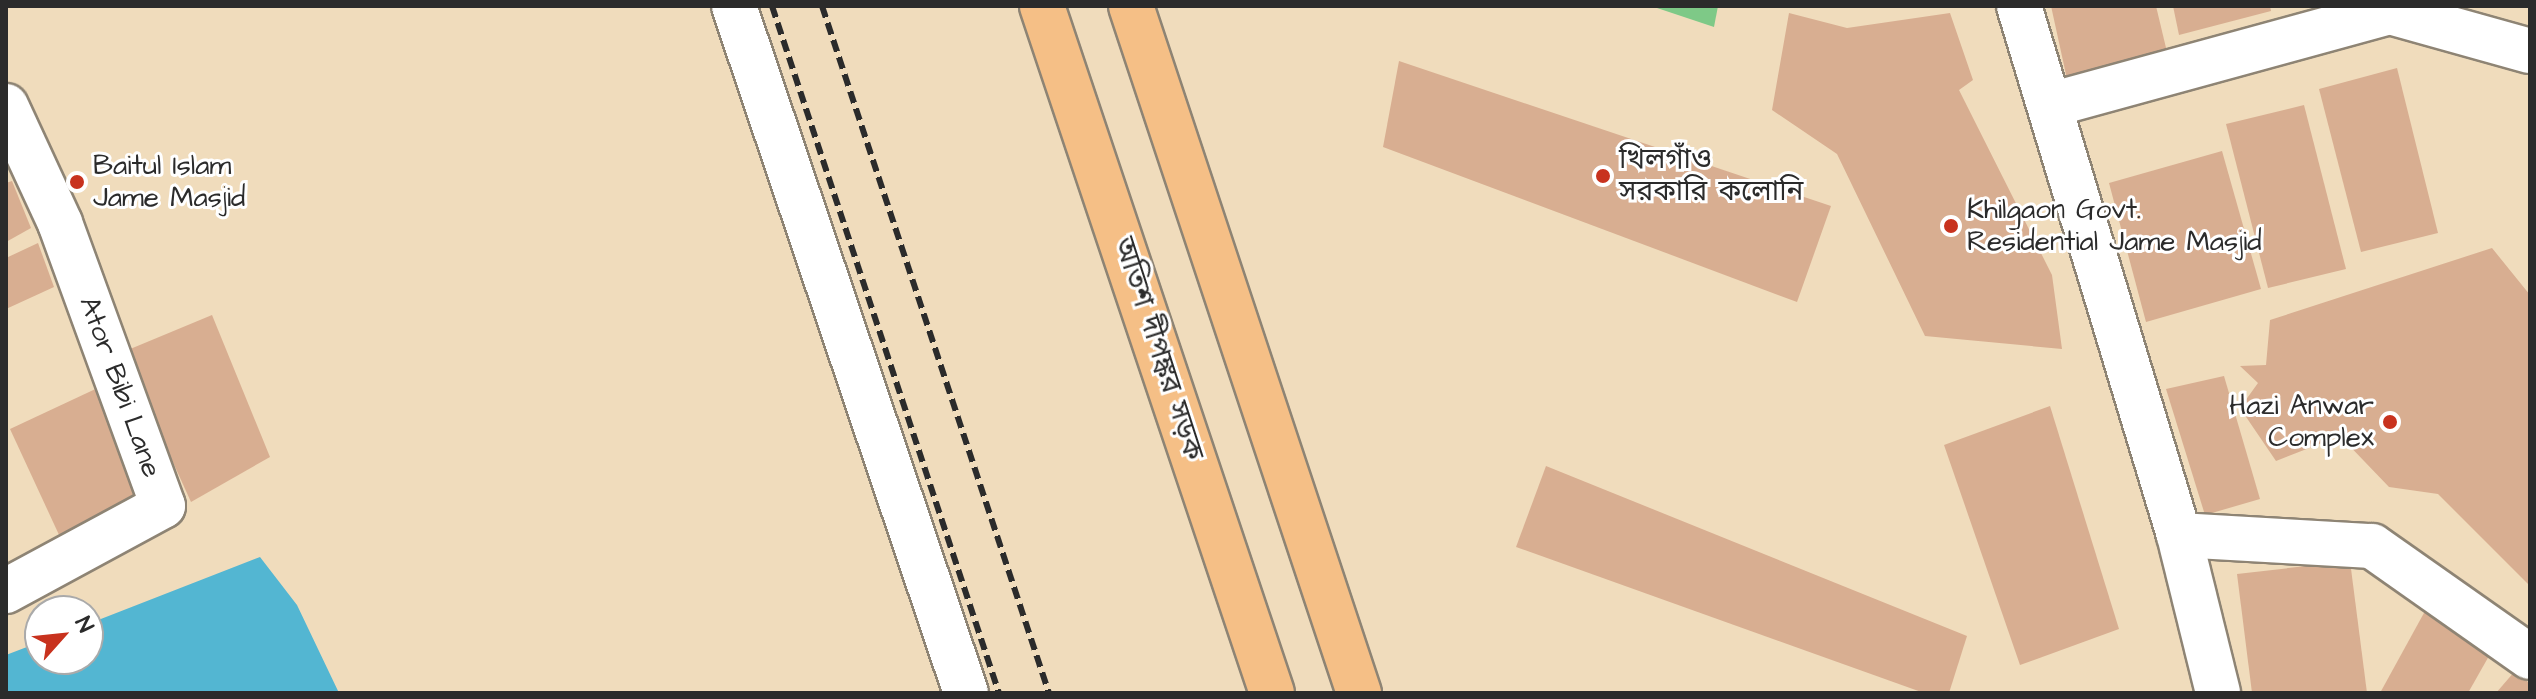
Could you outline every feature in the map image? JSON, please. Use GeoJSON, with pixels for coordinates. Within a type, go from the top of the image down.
{"type":"FeatureCollection","features":[{"type":"Feature","properties":{"kind":"main road","name":"অতিশ দীপঙ্কর সড়ক"},"geometry":{"type":"LineString","coordinates":[[1042,6],[1272,693]]}},
{"type":"Feature","properties":{"kind":"main road"},"geometry":{"type":"LineString","coordinates":[[1131,6],[1359,693]]}},
{"type":"Feature","properties":{"kind":"street"},"geometry":{"type":"LineString","coordinates":[[734,6],[966,693]]}},
{"type":"Feature","properties":{"kind":"street"},"geometry":{"type":"LineString","coordinates":[[2019,6],[2179,535],[2218,693]]}},
{"type":"Feature","properties":{"kind":"street"},"geometry":{"type":"LineString","coordinates":[[2050,105],[2390,12],[2530,51]]}},
{"type":"Feature","properties":{"kind":"street","name":"Ator Bibi Lane"},"geometry":{"type":"LineString","coordinates":[[6,106],[60,223],[163,506],[6,591]]}},
{"type":"Feature","properties":{"kind":"street"},"geometry":{"type":"LineString","coordinates":[[2179,535],[2372,546],[2530,657]]}},
{"type":"Feature","properties":{"kind":"green space"},"geometry":{"type":"Polygon","coordinates":[[[1651,6],[1718,6],[1714,27],[1651,6]]]}},
{"type":"Feature","properties":{"kind":"water"},"geometry":{"type":"Polygon","coordinates":[[[260,557],[297,605],[339,693],[6,693],[6,655],[24,648],[24,675],[104,675],[104,618],[260,557]]]}},
{"type":"Feature","properties":{"kind":"building"},"geometry":{"type":"Polygon","coordinates":[[[2051,6],[2156,6],[2167,52],[2067,79],[2051,6]]]}},
{"type":"Feature","properties":{"kind":"building"},"geometry":{"type":"Polygon","coordinates":[[[2173,6],[2270,6],[2271,11],[2179,35],[2173,6]]]}},
{"type":"Feature","properties":{"kind":"building","name":"Khilgaon Govt. Residential Jame Masjid"},"geometry":{"type":"Polygon","coordinates":[[[1789,13],[1847,28],[1950,13],[1973,80],[1959,90],[2052,275],[2062,349],[1925,336],[1837,154],[1772,110],[1789,13]]]}},
{"type":"Feature","properties":{"kind":"building","name":"খিলগাঁও সরকারি কলোনি"},"geometry":{"type":"Polygon","coordinates":[[[1399,61],[1831,206],[1797,302],[1383,147],[1399,61]]]}},
{"type":"Feature","properties":{"kind":"building"},"geometry":{"type":"Polygon","coordinates":[[[2397,68],[2438,233],[2361,252],[2319,89],[2397,68]]]}},
{"type":"Feature","properties":{"kind":"building"},"geometry":{"type":"Polygon","coordinates":[[[2304,105],[2346,269],[2268,288],[2226,124],[2304,105]]]}},
{"type":"Feature","properties":{"kind":"building"},"geometry":{"type":"Polygon","coordinates":[[[2222,151],[2261,289],[2146,322],[2109,183],[2222,151]]]}},
{"type":"Feature","properties":{"kind":"building"},"geometry":{"type":"Polygon","coordinates":[[[12,181],[31,228],[6,242],[6,183],[12,181]]]}},
{"type":"Feature","properties":{"kind":"building"},"geometry":{"type":"Polygon","coordinates":[[[38,243],[54,287],[6,309],[6,258],[38,243]]]}},
{"type":"Feature","properties":{"kind":"building","name":"Hazi Anwar Complex"},"geometry":{"type":"Polygon","coordinates":[[[2492,248],[2530,295],[2530,586],[2438,494],[2389,487],[2340,436],[2276,461],[2240,408],[2258,383],[2240,366],[2266,365],[2270,320],[2492,248]]]}},
{"type":"Feature","properties":{"kind":"building"},"geometry":{"type":"Polygon","coordinates":[[[212,315],[270,457],[191,502],[123,352],[212,315]]]}},
{"type":"Feature","properties":{"kind":"building"},"geometry":{"type":"Polygon","coordinates":[[[2224,376],[2260,499],[2205,515],[2166,389],[2224,376]]]}},
{"type":"Feature","properties":{"kind":"building"},"geometry":{"type":"Polygon","coordinates":[[[104,385],[154,493],[60,537],[10,429],[104,385]]]}},
{"type":"Feature","properties":{"kind":"building"},"geometry":{"type":"Polygon","coordinates":[[[2050,406],[2119,629],[2020,665],[1944,445],[2050,406]]]}},
{"type":"Feature","properties":{"kind":"building"},"geometry":{"type":"Polygon","coordinates":[[[1546,466],[1967,636],[1949,693],[1924,693],[1516,547],[1546,466]]]}},
{"type":"Feature","properties":{"kind":"building"},"geometry":{"type":"Polygon","coordinates":[[[2350,561],[2367,693],[2252,693],[2237,574],[2350,561]]]}},
{"type":"Feature","properties":{"kind":"building"},"geometry":{"type":"Polygon","coordinates":[[[2430,602],[2498,640],[2468,693],[2380,693],[2430,602]]]}},
{"type":"Feature","properties":{"kind":"building"},"geometry":{"type":"Polygon","coordinates":[[[2515,671],[2530,684],[2530,693],[2496,693],[2515,671]]]}},
{"type":"Feature","properties":{"kind":"railway"},"geometry":{"type":"LineString","coordinates":[[772,6],[999,693]]}},
{"type":"Feature","properties":{"kind":"railway"},"geometry":{"type":"LineString","coordinates":[[822,6],[1049,693]]}},
{"type":"Feature","properties":{"kind":"place","name":"খিলগাঁও সরকারি কলোনি"},"geometry":{"type":"Point","coordinates":[1603,176]}},
{"type":"Feature","properties":{"kind":"place","name":"Baitul Islam Jame Masjid"},"geometry":{"type":"Point","coordinates":[77,182]}},
{"type":"Feature","properties":{"kind":"place","name":"Khilgaon Govt. Residential Jame Masjid"},"geometry":{"type":"Point","coordinates":[1951,226]}},
{"type":"Feature","properties":{"kind":"place","name":"Hazi Anwar Complex"},"geometry":{"type":"Point","coordinates":[2390,422]}}]}
